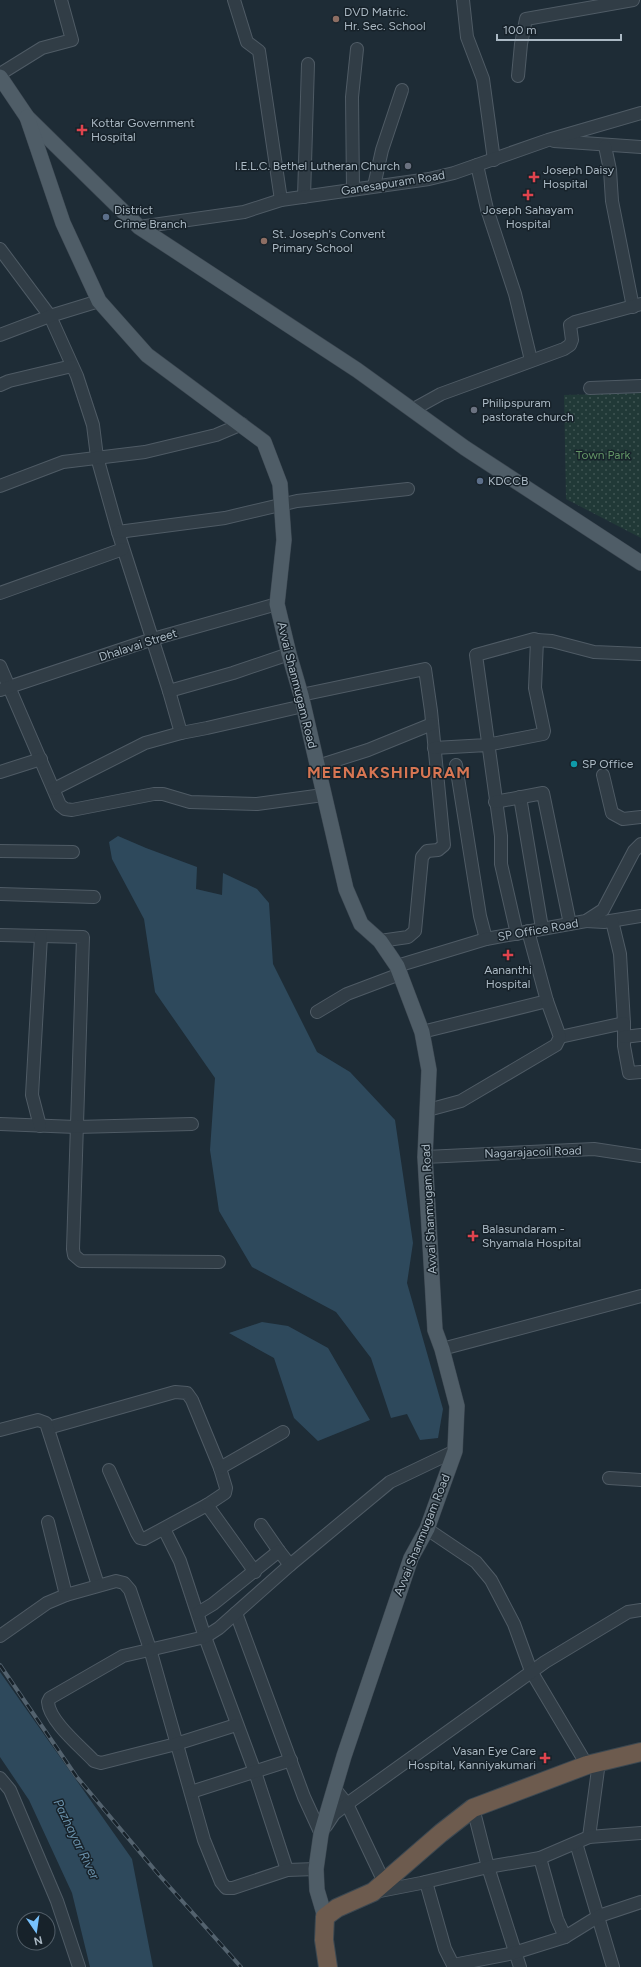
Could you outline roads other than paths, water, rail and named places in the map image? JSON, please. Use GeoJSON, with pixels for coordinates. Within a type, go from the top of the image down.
{"type":"FeatureCollection","features":[{"type":"Feature","properties":{"kind":"highway"},"geometry":{"type":"LineString","coordinates":[[328,1967],[324,1940],[325,1917],[337,1908],[379,1887],[473,1808],[593,1764],[641,1752]]}},
{"type":"Feature","properties":{"kind":"main road"},"geometry":{"type":"LineString","coordinates":[[0,77],[27,117],[139,227],[357,370],[465,448],[641,563]]}},
{"type":"Feature","properties":{"kind":"main road","name":"Avvai Shanmugam Road"},"geometry":{"type":"LineString","coordinates":[[27,117],[63,223],[99,301],[147,354],[264,442],[280,484],[282,505],[284,540],[277,604],[288,654],[302,701],[318,766],[323,796],[346,889],[361,924],[380,941],[399,970],[422,1032],[429,1070],[425,1157],[435,1330],[442,1349],[457,1406],[455,1451],[427,1529],[410,1558],[321,1834],[316,1869],[317,1890],[325,1917]]}},
{"type":"Feature","properties":{"kind":"street"},"geometry":{"type":"LineString","coordinates":[[0,74],[42,48],[72,40],[61,0]]}},
{"type":"Feature","properties":{"kind":"street"},"geometry":{"type":"LineString","coordinates":[[234,0],[247,42],[259,51],[281,200]]}},
{"type":"Feature","properties":{"kind":"street"},"geometry":{"type":"LineString","coordinates":[[463,0],[466,37],[483,79],[494,160]]}},
{"type":"Feature","properties":{"kind":"street"},"geometry":{"type":"LineString","coordinates":[[518,76],[521,44],[526,19],[633,0]]}},
{"type":"Feature","properties":{"kind":"street"},"geometry":{"type":"LineString","coordinates":[[353,189],[352,97],[357,49]]}},
{"type":"Feature","properties":{"kind":"street"},"geometry":{"type":"LineString","coordinates":[[304,197],[308,64]]}},
{"type":"Feature","properties":{"kind":"street"},"geometry":{"type":"LineString","coordinates":[[374,186],[382,150],[402,90]]}},
{"type":"Feature","properties":{"kind":"street","name":"Ganesapuram Road"},"geometry":{"type":"LineString","coordinates":[[139,227],[244,212],[281,200],[374,186],[429,180],[494,160],[548,140],[641,113]]}},
{"type":"Feature","properties":{"kind":"street"},"geometry":{"type":"LineString","coordinates":[[548,140],[605,146],[641,147]]}},
{"type":"Feature","properties":{"kind":"street"},"geometry":{"type":"LineString","coordinates":[[412,410],[441,394],[502,373],[570,345],[572,340],[572,323],[637,305],[612,201],[610,170],[605,146]]}},
{"type":"Feature","properties":{"kind":"street"},"geometry":{"type":"LineString","coordinates":[[477,165],[487,209],[515,294],[531,360]]}},
{"type":"Feature","properties":{"kind":"street"},"geometry":{"type":"LineString","coordinates":[[0,249],[50,316],[72,366],[93,425],[97,457],[118,532],[170,691],[181,732]]}},
{"type":"Feature","properties":{"kind":"street"},"geometry":{"type":"LineString","coordinates":[[0,335],[50,316],[99,301]]}},
{"type":"Feature","properties":{"kind":"street"},"geometry":{"type":"LineString","coordinates":[[0,385],[9,381],[72,366]]}},
{"type":"Feature","properties":{"kind":"street"},"geometry":{"type":"LineString","coordinates":[[590,388],[641,386]]}},
{"type":"Feature","properties":{"kind":"street"},"geometry":{"type":"LineString","coordinates":[[0,486],[63,462],[144,452],[183,444],[216,435],[242,424]]}},
{"type":"Feature","properties":{"kind":"street"},"geometry":{"type":"LineString","coordinates":[[118,532],[225,518],[297,501],[408,490]]}},
{"type":"Feature","properties":{"kind":"street"},"geometry":{"type":"LineString","coordinates":[[0,593],[124,549]]}},
{"type":"Feature","properties":{"kind":"street","name":"Dhalavai Street"},"geometry":{"type":"LineString","coordinates":[[4,689],[153,639],[277,604]]}},
{"type":"Feature","properties":{"kind":"street"},"geometry":{"type":"LineString","coordinates":[[428,1110],[461,1101],[546,1052],[556,1045],[560,1037],[522,932],[501,864],[501,836],[487,745],[483,700],[476,655],[534,639],[552,641],[594,652],[641,654]]}},
{"type":"Feature","properties":{"kind":"street"},"geometry":{"type":"LineString","coordinates":[[434,748],[487,745],[540,736],[544,733],[535,688],[537,640]]}},
{"type":"Feature","properties":{"kind":"street"},"geometry":{"type":"LineString","coordinates":[[170,691],[233,673],[288,654]]}},
{"type":"Feature","properties":{"kind":"street"},"geometry":{"type":"LineString","coordinates":[[0,666],[4,689],[41,759],[60,805],[68,810],[154,794],[163,794],[190,802],[257,804],[323,796]]}},
{"type":"Feature","properties":{"kind":"street"},"geometry":{"type":"LineString","coordinates":[[54,789],[145,743],[181,732],[207,728],[302,701],[425,669],[444,845],[438,850],[427,851],[422,857],[414,931],[408,937],[380,941]]}},
{"type":"Feature","properties":{"kind":"street"},"geometry":{"type":"LineString","coordinates":[[318,766],[368,750],[432,724]]}},
{"type":"Feature","properties":{"kind":"street"},"geometry":{"type":"LineString","coordinates":[[0,772],[41,759]]}},
{"type":"Feature","properties":{"kind":"street"},"geometry":{"type":"LineString","coordinates":[[456,766],[480,916],[486,939]]}},
{"type":"Feature","properties":{"kind":"street"},"geometry":{"type":"LineString","coordinates":[[603,775],[612,813],[623,819],[641,817]]}},
{"type":"Feature","properties":{"kind":"street"},"geometry":{"type":"LineString","coordinates":[[495,802],[543,793],[570,924]]}},
{"type":"Feature","properties":{"kind":"street"},"geometry":{"type":"LineString","coordinates":[[520,797],[542,928]]}},
{"type":"Feature","properties":{"kind":"street","name":"SP Office Road"},"geometry":{"type":"LineString","coordinates":[[317,1012],[347,994],[399,970],[486,939],[586,921],[603,910],[634,851],[641,844]]}},
{"type":"Feature","properties":{"kind":"street"},"geometry":{"type":"LineString","coordinates":[[0,851],[73,852]]}},
{"type":"Feature","properties":{"kind":"street"},"geometry":{"type":"LineString","coordinates":[[0,894],[94,896]]}},
{"type":"Feature","properties":{"kind":"street"},"geometry":{"type":"LineString","coordinates":[[586,921],[612,921],[641,916]]}},
{"type":"Feature","properties":{"kind":"street"},"geometry":{"type":"LineString","coordinates":[[612,921],[620,954],[624,1037],[629,1073],[641,1072]]}},
{"type":"Feature","properties":{"kind":"street"},"geometry":{"type":"LineString","coordinates":[[0,935],[83,937],[73,1249],[77,1258],[81,1261],[219,1262]]}},
{"type":"Feature","properties":{"kind":"street"},"geometry":{"type":"LineString","coordinates":[[40,1126],[32,1095],[41,936]]}},
{"type":"Feature","properties":{"kind":"street"},"geometry":{"type":"LineString","coordinates":[[422,1032],[547,1001]]}},
{"type":"Feature","properties":{"kind":"street"},"geometry":{"type":"LineString","coordinates":[[560,1037],[624,1022]]}},
{"type":"Feature","properties":{"kind":"street"},"geometry":{"type":"LineString","coordinates":[[624,1037],[641,1035]]}},
{"type":"Feature","properties":{"kind":"street"},"geometry":{"type":"LineString","coordinates":[[0,1124],[76,1127],[192,1124]]}},
{"type":"Feature","properties":{"kind":"street","name":"Nagarajacoil Road"},"geometry":{"type":"LineString","coordinates":[[425,1157],[594,1150],[641,1156]]}},
{"type":"Feature","properties":{"kind":"street"},"geometry":{"type":"LineString","coordinates":[[442,1349],[641,1296]]}},
{"type":"Feature","properties":{"kind":"street"},"geometry":{"type":"LineString","coordinates":[[48,1428],[180,1391],[186,1393],[192,1400],[220,1468],[225,1482],[224,1493],[207,1505],[148,1538],[140,1538],[109,1470]]}},
{"type":"Feature","properties":{"kind":"street"},"geometry":{"type":"LineString","coordinates":[[0,1430],[38,1420],[42,1420],[48,1428],[98,1585]]}},
{"type":"Feature","properties":{"kind":"street"},"geometry":{"type":"LineString","coordinates":[[220,1468],[283,1432]]}},
{"type":"Feature","properties":{"kind":"street"},"geometry":{"type":"LineString","coordinates":[[236,1725],[176,1744],[109,1762],[97,1763],[59,1724],[48,1706],[50,1698],[123,1656],[205,1637],[219,1628],[290,1565],[390,1482],[455,1451]]}},
{"type":"Feature","properties":{"kind":"street"},"geometry":{"type":"LineString","coordinates":[[609,1478],[641,1480]]}},
{"type":"Feature","properties":{"kind":"street"},"geometry":{"type":"LineString","coordinates":[[207,1505],[255,1572]]}},
{"type":"Feature","properties":{"kind":"street"},"geometry":{"type":"LineString","coordinates":[[48,1522],[66,1595]]}},
{"type":"Feature","properties":{"kind":"street"},"geometry":{"type":"LineString","coordinates":[[261,1525],[290,1565]]}},
{"type":"Feature","properties":{"kind":"street"},"geometry":{"type":"LineString","coordinates":[[164,1529],[180,1561],[236,1725],[255,1772],[287,1870]]}},
{"type":"Feature","properties":{"kind":"street"},"geometry":{"type":"LineString","coordinates":[[427,1529],[476,1562],[491,1580],[514,1624],[531,1671],[593,1764],[589,1837]]}},
{"type":"Feature","properties":{"kind":"street"},"geometry":{"type":"LineString","coordinates":[[198,1613],[213,1604],[255,1572],[279,1551]]}},
{"type":"Feature","properties":{"kind":"street"},"geometry":{"type":"LineString","coordinates":[[0,1636],[38,1608],[66,1595],[116,1581],[127,1586],[130,1590],[150,1649],[204,1840],[221,1882],[226,1888],[233,1888],[287,1870],[316,1869]]}},
{"type":"Feature","properties":{"kind":"street"},"geometry":{"type":"LineString","coordinates":[[321,1834],[334,1814],[531,1671],[628,1612],[641,1610]]}},
{"type":"Feature","properties":{"kind":"street"},"geometry":{"type":"LineString","coordinates":[[236,1612],[304,1797],[321,1834]]}},
{"type":"Feature","properties":{"kind":"street"},"geometry":{"type":"LineString","coordinates":[[191,1792],[291,1760]]}},
{"type":"Feature","properties":{"kind":"street"},"geometry":{"type":"LineString","coordinates":[[0,1778],[10,1790],[54,1894],[79,1967]]}},
{"type":"Feature","properties":{"kind":"street"},"geometry":{"type":"LineString","coordinates":[[335,1789],[347,1804],[379,1887],[426,1882],[488,1867],[540,1858],[589,1837],[641,1833]]}},
{"type":"Feature","properties":{"kind":"street"},"geometry":{"type":"LineString","coordinates":[[473,1808],[488,1867],[514,1953],[520,1967]]}},
{"type":"Feature","properties":{"kind":"street"},"geometry":{"type":"LineString","coordinates":[[576,1843],[613,1967]]}},
{"type":"Feature","properties":{"kind":"street"},"geometry":{"type":"LineString","coordinates":[[540,1858],[558,1919],[565,1937]]}},
{"type":"Feature","properties":{"kind":"street"},"geometry":{"type":"LineString","coordinates":[[426,1882],[444,1949],[453,1966],[514,1953],[565,1937],[599,1916],[641,1902]]}},
{"type":"Feature","properties":{"kind":"water"},"geometry":{"type":"Polygon","coordinates":[[[118,836],[197,867],[196,889],[222,895],[223,873],[257,889],[269,903],[273,964],[317,1052],[350,1072],[395,1120],[413,1243],[407,1283],[443,1409],[438,1438],[420,1440],[407,1414],[391,1418],[371,1358],[336,1312],[252,1267],[219,1211],[210,1150],[215,1078],[155,992],[144,919],[112,859],[109,842],[118,836]]]}},
{"type":"Feature","properties":{"kind":"water"},"geometry":{"type":"Polygon","coordinates":[[[262,1322],[288,1326],[328,1348],[370,1420],[318,1441],[294,1418],[274,1358],[229,1333],[262,1322]]]}},
{"type":"Feature","properties":{"kind":"water","name":"Pazhayar River"},"geometry":{"type":"Polygon","coordinates":[[[0,1672],[132,1859],[153,1967],[90,1967],[72,1893],[29,1800],[0,1757],[0,1672]]]}},
{"type":"Feature","properties":{"kind":"railway"},"geometry":{"type":"LineString","coordinates":[[0,1665],[76,1776],[159,1875],[241,1967]]}},
{"type":"Feature","properties":{"kind":"place","name":"DVD Matric. Hr. Sec. School"},"geometry":{"type":"Point","coordinates":[336,19]}},
{"type":"Feature","properties":{"kind":"place","name":"Kottar Government Hospital"},"geometry":{"type":"Point","coordinates":[82,130]}},
{"type":"Feature","properties":{"kind":"place","name":"I.E.L.C. Bethel Lutheran Church"},"geometry":{"type":"Point","coordinates":[408,166]}},
{"type":"Feature","properties":{"kind":"place","name":"Joseph Daisy Hospital"},"geometry":{"type":"Point","coordinates":[534,177]}},
{"type":"Feature","properties":{"kind":"place","name":"Joseph Sahayam Hospital"},"geometry":{"type":"Point","coordinates":[528,195]}},
{"type":"Feature","properties":{"kind":"place","name":"District Crime Branch"},"geometry":{"type":"Point","coordinates":[106,217]}},
{"type":"Feature","properties":{"kind":"place","name":"St. Joseph's Convent Primary School"},"geometry":{"type":"Point","coordinates":[264,241]}},
{"type":"Feature","properties":{"kind":"place","name":"Philipspuram pastorate church"},"geometry":{"type":"Point","coordinates":[474,410]}},
{"type":"Feature","properties":{"kind":"place","name":"KDCCB"},"geometry":{"type":"Point","coordinates":[480,481]}},
{"type":"Feature","properties":{"kind":"place","name":"SP Office"},"geometry":{"type":"Point","coordinates":[574,764]}},
{"type":"Feature","properties":{"kind":"place","name":"Aananthi Hospital"},"geometry":{"type":"Point","coordinates":[508,955]}},
{"type":"Feature","properties":{"kind":"place","name":"Balasundaram - Shyamala Hospital"},"geometry":{"type":"Point","coordinates":[473,1236]}},
{"type":"Feature","properties":{"kind":"place","name":"Vasan Eye Care Hospital, Kanniyakumari"},"geometry":{"type":"Point","coordinates":[545,1758]}},
{"type":"Feature","properties":{"kind":"district","name":"MEENAKSHIPURAM"},"geometry":{"type":"Point","coordinates":[389,772]}},
{"type":"Feature","properties":{"kind":"park label","name":"Town Park"},"geometry":{"type":"Point","coordinates":[603,455]}}]}
